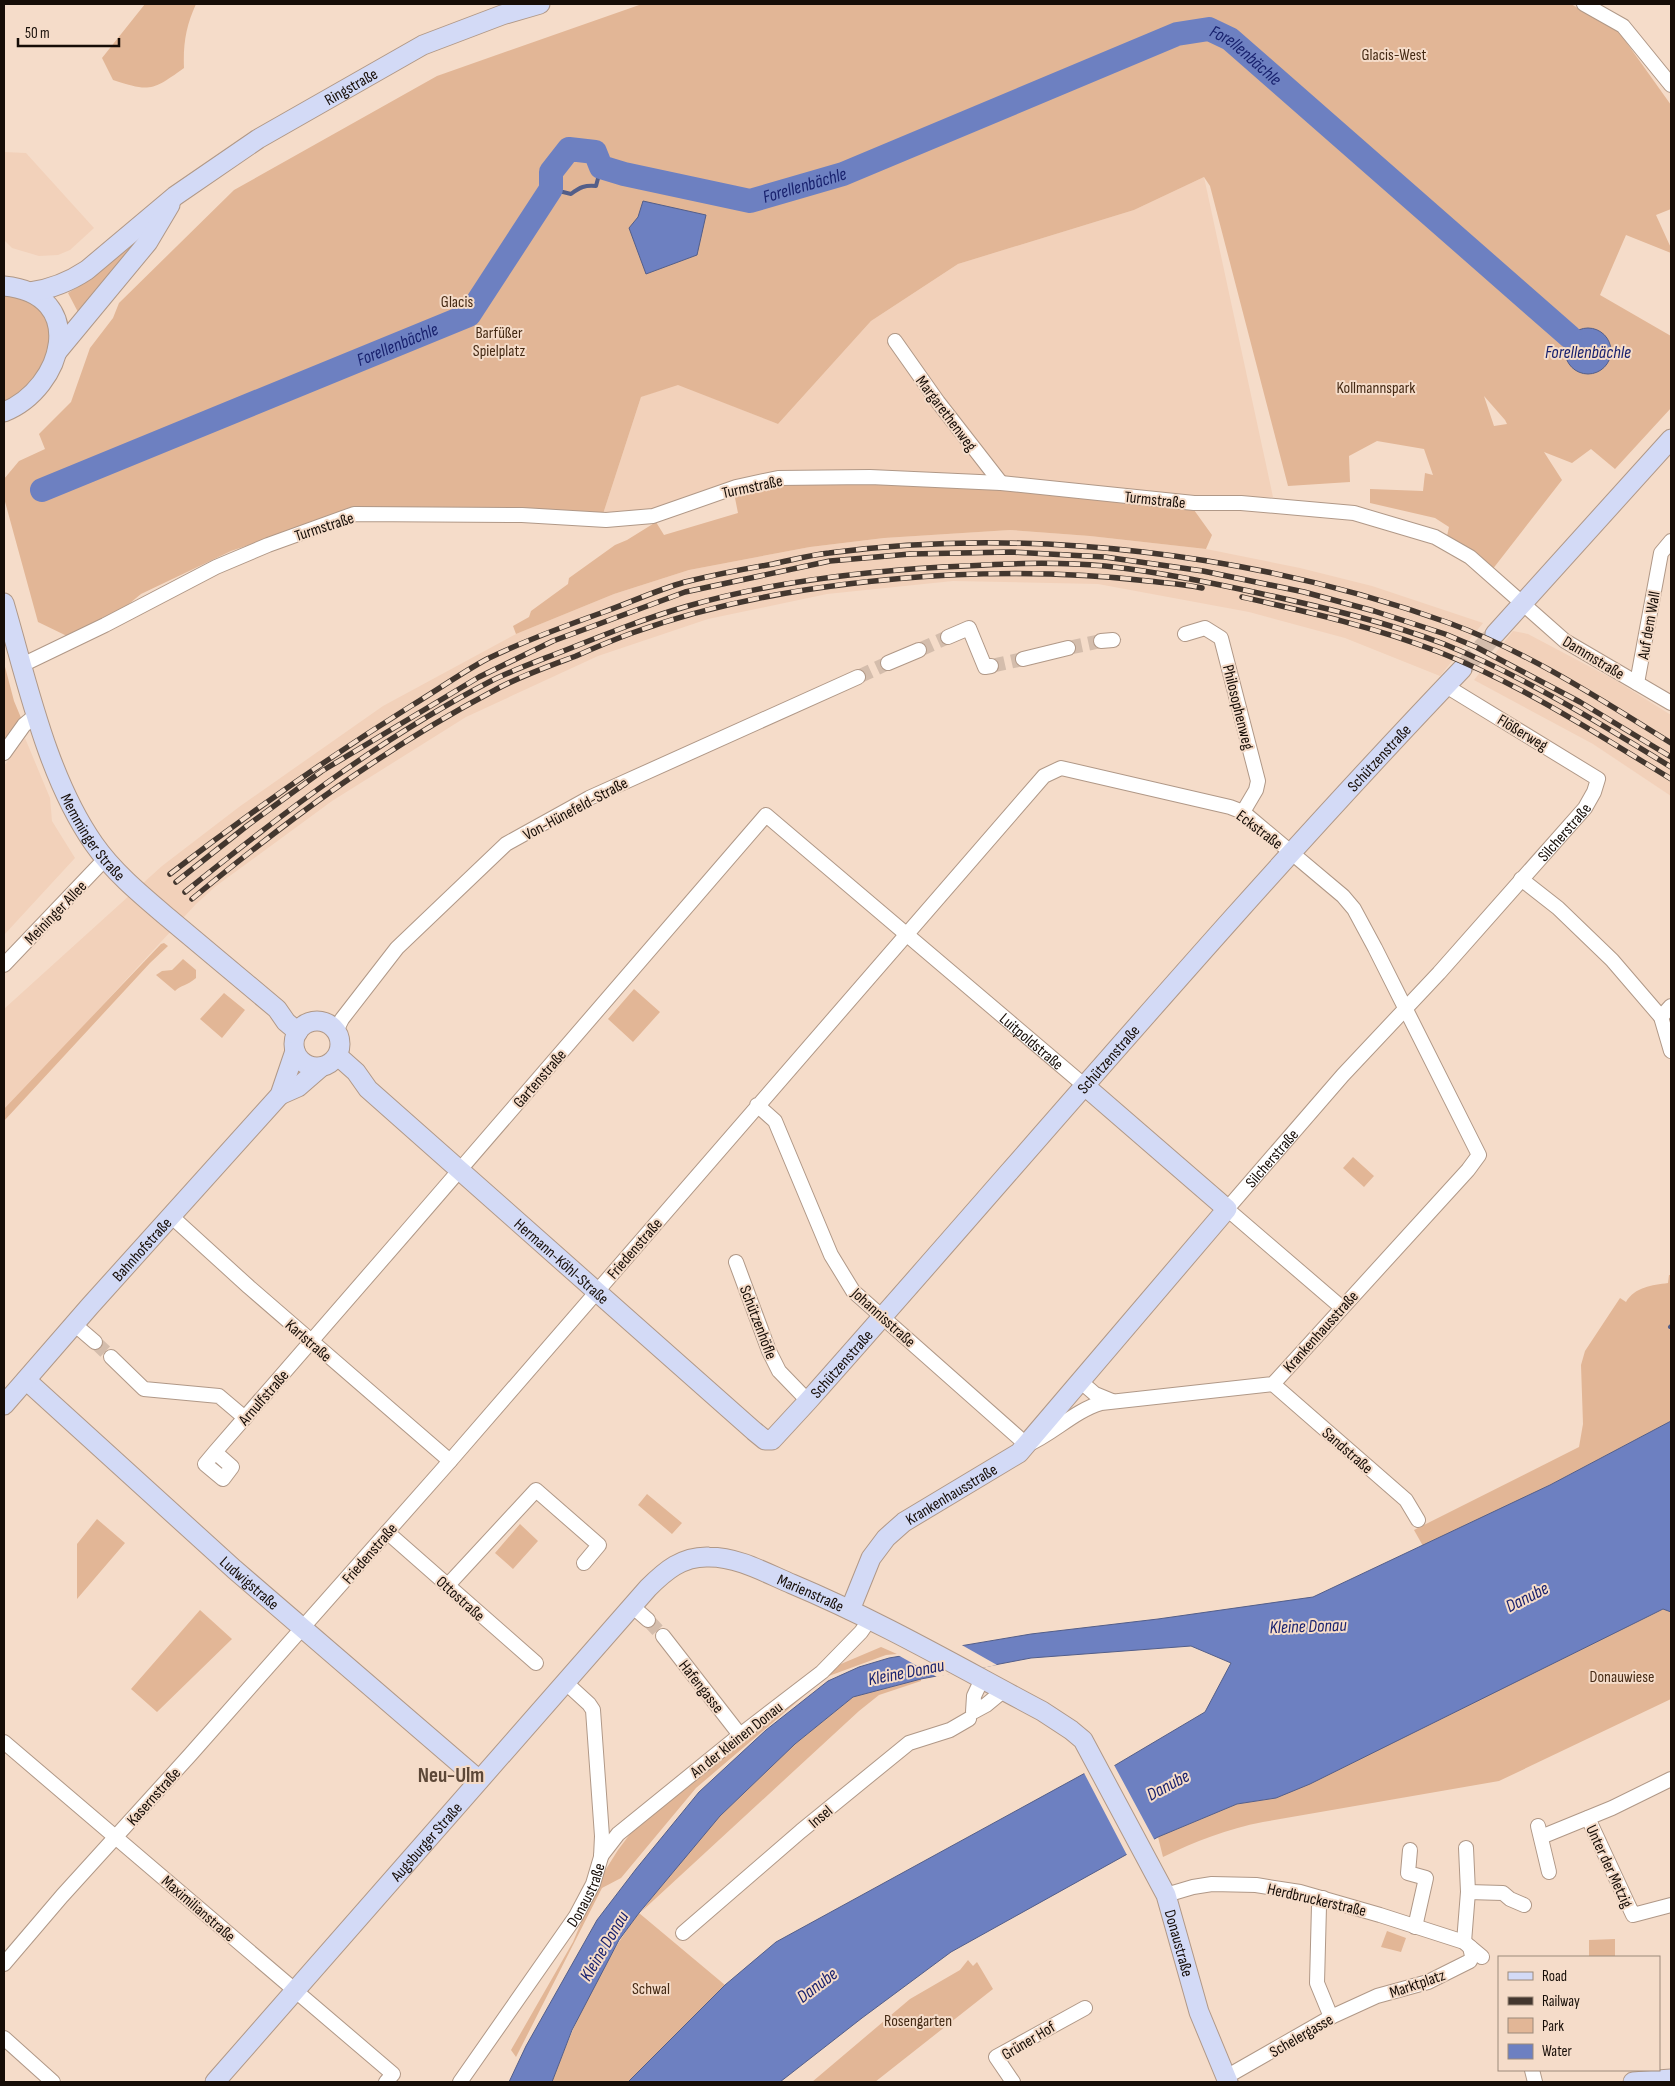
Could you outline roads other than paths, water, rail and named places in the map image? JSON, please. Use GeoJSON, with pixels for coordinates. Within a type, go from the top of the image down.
{"type":"FeatureCollection","features":[{"type":"Feature","properties":{"kind":"street","name":"Ringstraße"},"geometry":{"type":"LineString","coordinates":[[30,292],[46,290],[87,270],[175,196],[258,139],[423,45],[502,15],[540,4]]}},
{"type":"Feature","properties":{"kind":"street"},"geometry":{"type":"LineString","coordinates":[[1584,4],[1623,26],[1671,85]]}},
{"type":"Feature","properties":{"kind":"street","name":"Ringstraße"},"geometry":{"type":"LineString","coordinates":[[57,352],[148,242],[175,196]]}},
{"type":"Feature","properties":{"kind":"street"},"geometry":{"type":"LineString","coordinates":[[4,286],[30,292],[50,306],[57,321],[59,336],[57,352],[42,382],[5,414]]}},
{"type":"Feature","properties":{"kind":"street","name":"Margarethenweg"},"geometry":{"type":"LineString","coordinates":[[895,341],[938,402],[1001,483]]}},
{"type":"Feature","properties":{"kind":"street"},"geometry":{"type":"LineString","coordinates":[[1495,634],[1671,439]]}},
{"type":"Feature","properties":{"kind":"street","name":"Turmstraße"},"geometry":{"type":"LineString","coordinates":[[22,665],[97,629],[216,567],[268,545],[354,514],[522,515],[606,520],[653,516],[736,487],[778,478],[870,477],[1001,483],[1194,503],[1251,504],[1354,513],[1435,537],[1470,557],[1522,603]]}},
{"type":"Feature","properties":{"kind":"street","name":"Auf dem Wall"},"geometry":{"type":"LineString","coordinates":[[1637,683],[1661,553],[1671,541]]}},
{"type":"Feature","properties":{"kind":"street","name":"Memminger Straße"},"geometry":{"type":"LineString","coordinates":[[4,603],[36,715],[60,782],[86,831],[105,859],[149,901],[277,1009],[299,1037]]}},
{"type":"Feature","properties":{"kind":"street","name":"Dammstraße"},"geometry":{"type":"LineString","coordinates":[[1522,603],[1565,640],[1671,703]]}},
{"type":"Feature","properties":{"kind":"street"},"geometry":{"type":"LineString","coordinates":[[948,637],[968,628],[985,667],[990,666]]}},
{"type":"Feature","properties":{"kind":"street","name":"Philosophenweg"},"geometry":{"type":"LineString","coordinates":[[1185,634],[1205,628],[1221,638],[1258,781],[1253,796],[1243,812]]}},
{"type":"Feature","properties":{"kind":"street"},"geometry":{"type":"LineString","coordinates":[[1023,659],[1068,648]]}},
{"type":"Feature","properties":{"kind":"street"},"geometry":{"type":"LineString","coordinates":[[888,663],[919,650]]}},
{"type":"Feature","properties":{"kind":"street","name":"Schützenstraße"},"geometry":{"type":"LineString","coordinates":[[756,1433],[765,1440],[774,1439],[1347,792],[1462,669]]}},
{"type":"Feature","properties":{"kind":"street","name":"Von-Hünefeld-Straße"},"geometry":{"type":"LineString","coordinates":[[338,1024],[397,948],[506,844],[589,798],[858,677]]}},
{"type":"Feature","properties":{"kind":"street","name":"Flößerweg"},"geometry":{"type":"LineString","coordinates":[[1446,686],[1598,779]]}},
{"type":"Feature","properties":{"kind":"street"},"geometry":{"type":"LineString","coordinates":[[4,753],[24,725],[36,715]]}},
{"type":"Feature","properties":{"kind":"street","name":"Eckstraße"},"geometry":{"type":"LineString","coordinates":[[906,934],[1040,780],[1061,768],[1230,807],[1243,812],[1343,896],[1354,909],[1476,1147],[1479,1155],[1475,1162]]}},
{"type":"Feature","properties":{"kind":"street","name":"Silcherstraße"},"geometry":{"type":"LineString","coordinates":[[1028,1445],[1080,1381],[1343,1075],[1439,973],[1585,808],[1594,792],[1598,779]]}},
{"type":"Feature","properties":{"kind":"street","name":"Luitpoldstraße"},"geometry":{"type":"LineString","coordinates":[[766,815],[1342,1307]]}},
{"type":"Feature","properties":{"kind":"street","name":"Gartenstraße"},"geometry":{"type":"LineString","coordinates":[[311,1342],[766,815]]}},
{"type":"Feature","properties":{"kind":"street","name":"Meininger Allee"},"geometry":{"type":"LineString","coordinates":[[4,965],[105,859]]}},
{"type":"Feature","properties":{"kind":"street"},"geometry":{"type":"LineString","coordinates":[[1521,879],[1558,908],[1612,960],[1661,1017],[1671,1051]]}},
{"type":"Feature","properties":{"kind":"street","name":"Friedenstraße"},"geometry":{"type":"LineString","coordinates":[[303,1629],[906,934]]}},
{"type":"Feature","properties":{"kind":"street"},"geometry":{"type":"LineString","coordinates":[[1661,1017],[1671,1006]]}},
{"type":"Feature","properties":{"kind":"street"},"geometry":{"type":"LineString","coordinates":[[299,1037],[317,1021],[338,1024],[340,1040],[330,1062]]}},
{"type":"Feature","properties":{"kind":"street","name":"Hermann-Köhl-Straße"},"geometry":{"type":"LineString","coordinates":[[299,1037],[300,1059],[306,1064],[330,1062],[356,1072],[368,1088],[756,1433]]}},
{"type":"Feature","properties":{"kind":"street","name":"Bahnhofstraße"},"geometry":{"type":"LineString","coordinates":[[4,1405],[74,1324],[280,1095],[299,1037]]}},
{"type":"Feature","properties":{"kind":"street","name":"Bahnhofstraße"},"geometry":{"type":"LineString","coordinates":[[280,1095],[298,1087],[330,1062]]}},
{"type":"Feature","properties":{"kind":"street","name":"Johannisstraße"},"geometry":{"type":"LineString","coordinates":[[757,1105],[775,1121],[831,1255],[853,1291],[1028,1445]]}},
{"type":"Feature","properties":{"kind":"street","name":"Krankenhausstraße"},"geometry":{"type":"LineString","coordinates":[[850,1610],[871,1558],[894,1530],[958,1488],[1019,1453],[1028,1445],[1090,1408],[1101,1403],[1115,1401],[1273,1384],[1475,1162]]}},
{"type":"Feature","properties":{"kind":"street","name":"Karlstraße"},"geometry":{"type":"LineString","coordinates":[[171,1216],[311,1342],[450,1461]]}},
{"type":"Feature","properties":{"kind":"street","name":"Schützenhöfle"},"geometry":{"type":"LineString","coordinates":[[736,1262],[769,1351],[779,1371],[808,1401]]}},
{"type":"Feature","properties":{"kind":"street"},"geometry":{"type":"LineString","coordinates":[[74,1324],[95,1342]]}},
{"type":"Feature","properties":{"kind":"street","name":"Arnulfstraße"},"geometry":{"type":"LineString","coordinates":[[215,1452],[311,1342]]}},
{"type":"Feature","properties":{"kind":"street"},"geometry":{"type":"LineString","coordinates":[[111,1357],[144,1389],[219,1396],[245,1418]]}},
{"type":"Feature","properties":{"kind":"street","name":"Ludwigstraße"},"geometry":{"type":"LineString","coordinates":[[26,1380],[303,1629],[480,1780]]}},
{"type":"Feature","properties":{"kind":"street","name":"Krankenhausstraße"},"geometry":{"type":"LineString","coordinates":[[1080,1381],[1094,1394],[1115,1401]]}},
{"type":"Feature","properties":{"kind":"street","name":"Sandstraße"},"geometry":{"type":"LineString","coordinates":[[1273,1384],[1406,1500],[1418,1520]]}},
{"type":"Feature","properties":{"kind":"street"},"geometry":{"type":"LineString","coordinates":[[448,1585],[536,1490],[599,1546],[584,1563]]}},
{"type":"Feature","properties":{"kind":"street","name":"Ottostraße"},"geometry":{"type":"LineString","coordinates":[[387,1532],[536,1663]]}},
{"type":"Feature","properties":{"kind":"street","name":"Marienstraße"},"geometry":{"type":"LineString","coordinates":[[710,1557],[739,1563],[870,1619],[1004,1691]]}},
{"type":"Feature","properties":{"kind":"street","name":"Augsburger Straße"},"geometry":{"type":"LineString","coordinates":[[215,2082],[565,1682],[665,1571],[675,1564],[696,1558],[710,1557]]}},
{"type":"Feature","properties":{"kind":"street"},"geometry":{"type":"LineString","coordinates":[[632,1606],[648,1620]]}},
{"type":"Feature","properties":{"kind":"street","name":"An der kleinen Donau"},"geometry":{"type":"LineString","coordinates":[[601,1857],[618,1834],[740,1735],[822,1672],[861,1632],[870,1619]]}},
{"type":"Feature","properties":{"kind":"street","name":"Kasernstraße"},"geometry":{"type":"LineString","coordinates":[[4,1964],[62,1896],[303,1629]]}},
{"type":"Feature","properties":{"kind":"street","name":"Hafengasse"},"geometry":{"type":"LineString","coordinates":[[663,1636],[740,1735]]}},
{"type":"Feature","properties":{"kind":"street"},"geometry":{"type":"LineString","coordinates":[[977,1676],[973,1712],[1004,1691]]}},
{"type":"Feature","properties":{"kind":"street","name":"Donaustraße"},"geometry":{"type":"LineString","coordinates":[[460,2082],[576,1916],[593,1884],[601,1857],[602,1836],[593,1710],[565,1682]]}},
{"type":"Feature","properties":{"kind":"street","name":"Donaustraße"},"geometry":{"type":"LineString","coordinates":[[1004,1691],[1071,1730],[1083,1740],[1166,1895],[1200,2012],[1227,2080]]}},
{"type":"Feature","properties":{"kind":"street","name":"Insel"},"geometry":{"type":"LineString","coordinates":[[682,1933],[801,1831],[909,1743],[950,1730],[969,1718]]}},
{"type":"Feature","properties":{"kind":"street","name":"Maximilianstraße"},"geometry":{"type":"LineString","coordinates":[[4,1742],[294,1992],[389,2078]]}},
{"type":"Feature","properties":{"kind":"street","name":"Unter der Metzig"},"geometry":{"type":"LineString","coordinates":[[1549,1872],[1539,1831],[1588,1818],[1671,1779]]}},
{"type":"Feature","properties":{"kind":"street","name":"Unter der Metzig"},"geometry":{"type":"LineString","coordinates":[[1588,1818],[1633,1915],[1671,1905]]}},
{"type":"Feature","properties":{"kind":"street"},"geometry":{"type":"LineString","coordinates":[[1466,1848],[1468,1892],[1467,1944],[1482,1957]]}},
{"type":"Feature","properties":{"kind":"street"},"geometry":{"type":"LineString","coordinates":[[1410,1850],[1408,1873],[1426,1878],[1415,1927]]}},
{"type":"Feature","properties":{"kind":"street","name":"Herdbruckerstraße"},"geometry":{"type":"LineString","coordinates":[[1166,1895],[1193,1887],[1234,1884],[1265,1887],[1323,1898],[1467,1944]]}},
{"type":"Feature","properties":{"kind":"street"},"geometry":{"type":"LineString","coordinates":[[1468,1892],[1502,1893],[1524,1905]]}},
{"type":"Feature","properties":{"kind":"street"},"geometry":{"type":"LineString","coordinates":[[1323,1898],[1319,1906],[1317,1978],[1330,2017]]}},
{"type":"Feature","properties":{"kind":"street","name":"Marktplatz"},"geometry":{"type":"LineString","coordinates":[[1378,1996],[1428,1982],[1470,1961],[1472,1956],[1467,1944]]}},
{"type":"Feature","properties":{"kind":"street","name":"Schelergasse"},"geometry":{"type":"LineString","coordinates":[[1227,2080],[1330,2017],[1378,1996]]}},
{"type":"Feature","properties":{"kind":"street","name":"Grüner Hof"},"geometry":{"type":"LineString","coordinates":[[1013,2082],[996,2057],[1085,2008]]}},
{"type":"Feature","properties":{"kind":"street"},"geometry":{"type":"LineString","coordinates":[[4,2038],[53,2082]]}},
{"type":"Feature","properties":{"kind":"street"},"geometry":{"type":"LineString","coordinates":[[1633,2082],[1671,2079]]}},
{"type":"Feature","properties":{"kind":"water"},"geometry":{"type":"Polygon","coordinates":[[[643,201],[706,215],[697,255],[646,274],[629,228],[638,217],[643,201]]]}},
{"type":"Feature","properties":{"kind":"water","name":"Forellenbächle"},"geometry":{"type":"Polygon","coordinates":[[[1584,328],[1592,328],[1601,332],[1607,338],[1611,351],[1607,364],[1601,370],[1592,374],[1584,374],[1575,370],[1569,364],[1565,355],[1565,347],[1569,338],[1575,332],[1584,328]]]}},
{"type":"Feature","properties":{"kind":"water"},"geometry":{"type":"Polygon","coordinates":[[[1671,1421],[1671,1612],[1663,1609],[1310,1784],[1276,1798],[1237,1804],[1158,1837],[951,1952],[780,2082],[628,2082],[725,1985],[776,1942],[1098,1766],[1102,1773],[1205,1712],[1231,1663],[1191,1646],[1031,1658],[921,1679],[853,1697],[795,1744],[720,1816],[639,1913],[619,1940],[572,2030],[552,2082],[509,2082],[526,2046],[597,1920],[636,1869],[699,1792],[766,1730],[828,1681],[859,1667],[889,1658],[1031,1634],[1158,1619],[1313,1597],[1550,1485],[1671,1421]]]}},
{"type":"Feature","properties":{"kind":"waterway","name":"Forellenbächle"},"geometry":{"type":"LineString","coordinates":[[42,490],[469,315],[551,189],[551,172],[569,149],[595,152],[601,167],[624,174],[750,201],[843,174],[1177,34],[1209,29],[1230,39],[1570,337]]}},
{"type":"Feature","properties":{"kind":"waterway"},"geometry":{"type":"LineString","coordinates":[[551,189],[571,194],[583,187],[596,186],[601,167]]}},
{"type":"Feature","properties":{"kind":"tunnel"},"geometry":{"type":"LineString","coordinates":[[1462,669],[1495,634]]}},
{"type":"Feature","properties":{"kind":"tunnel"},"geometry":{"type":"LineString","coordinates":[[919,650],[948,637]]}},
{"type":"Feature","properties":{"kind":"tunnel"},"geometry":{"type":"LineString","coordinates":[[1068,648],[1101,641]]}},
{"type":"Feature","properties":{"kind":"tunnel"},"geometry":{"type":"LineString","coordinates":[[991,666],[1023,659]]}},
{"type":"Feature","properties":{"kind":"tunnel"},"geometry":{"type":"LineString","coordinates":[[858,677],[888,663]]}},
{"type":"Feature","properties":{"kind":"tunnel"},"geometry":{"type":"LineString","coordinates":[[95,1342],[111,1357]]}},
{"type":"Feature","properties":{"kind":"tunnel"},"geometry":{"type":"LineString","coordinates":[[648,1620],[663,1636]]}},
{"type":"Feature","properties":{"kind":"railway"},"geometry":{"type":"LineString","coordinates":[[170,874],[229,829],[318,766],[458,676],[501,652],[685,582],[815,555],[906,545],[985,543],[1064,545],[1143,552],[1222,563],[1300,579],[1376,599],[1449,623],[1478,635],[1563,677],[1671,743]]}},
{"type":"Feature","properties":{"kind":"railway"},"geometry":{"type":"LineString","coordinates":[[176,882],[248,825],[322,771],[479,677],[553,641],[685,592],[830,561],[910,554],[1011,552],[1105,557],[1203,571],[1304,592],[1374,611],[1445,634],[1476,647],[1580,702],[1671,757]]}},
{"type":"Feature","properties":{"kind":"railway"},"geometry":{"type":"LineString","coordinates":[[185,892],[295,806],[371,752],[450,703],[491,681],[626,626],[688,606],[782,584],[879,572],[1024,564],[1105,566],[1210,583],[1337,611],[1423,636],[1503,670],[1616,733],[1671,767]]}},
{"type":"Feature","properties":{"kind":"railway"},"geometry":{"type":"LineString","coordinates":[[192,899],[301,813],[376,761],[454,712],[524,676],[671,620],[710,609],[789,592],[870,581],[950,575],[1025,573],[1074,575],[1123,578],[1202,588]]}},
{"type":"Feature","properties":{"kind":"railway"},"geometry":{"type":"LineString","coordinates":[[1242,597],[1316,614],[1415,643],[1439,652],[1528,694],[1671,779]]}},
{"type":"Feature","properties":{"kind":"district","name":"Neu-Ulm"},"geometry":{"type":"Point","coordinates":[451,1775]}},
{"type":"Feature","properties":{"kind":"park label","name":"Glacis-West"},"geometry":{"type":"Point","coordinates":[1394,54]}},
{"type":"Feature","properties":{"kind":"park label","name":"Glacis"},"geometry":{"type":"Point","coordinates":[457,301]}},
{"type":"Feature","properties":{"kind":"park label","name":"Barfüßer Spielplatz"},"geometry":{"type":"Point","coordinates":[499,341]}},
{"type":"Feature","properties":{"kind":"park label","name":"Kollmannspark"},"geometry":{"type":"Point","coordinates":[1376,387]}},
{"type":"Feature","properties":{"kind":"park label","name":"Donauwiese"},"geometry":{"type":"Point","coordinates":[1622,1676]}},
{"type":"Feature","properties":{"kind":"park label","name":"Schwal"},"geometry":{"type":"Point","coordinates":[651,1988]}},
{"type":"Feature","properties":{"kind":"park label","name":"Rosengarten"},"geometry":{"type":"Point","coordinates":[918,2020]}},
{"type":"Feature","properties":{"kind":"water label","name":"Danube"},"geometry":{"type":"Point","coordinates":[1527,1597]}},
{"type":"Feature","properties":{"kind":"water label","name":"Kleine Donau"},"geometry":{"type":"Point","coordinates":[1308,1626]}},
{"type":"Feature","properties":{"kind":"water label","name":"Kleine Donau"},"geometry":{"type":"Point","coordinates":[906,1672]}},
{"type":"Feature","properties":{"kind":"water label","name":"Danube"},"geometry":{"type":"Point","coordinates":[1168,1785]}},
{"type":"Feature","properties":{"kind":"water label","name":"Kleine Donau"},"geometry":{"type":"Point","coordinates":[604,1946]}},
{"type":"Feature","properties":{"kind":"water label","name":"Danube"},"geometry":{"type":"Point","coordinates":[817,1985]}}]}
